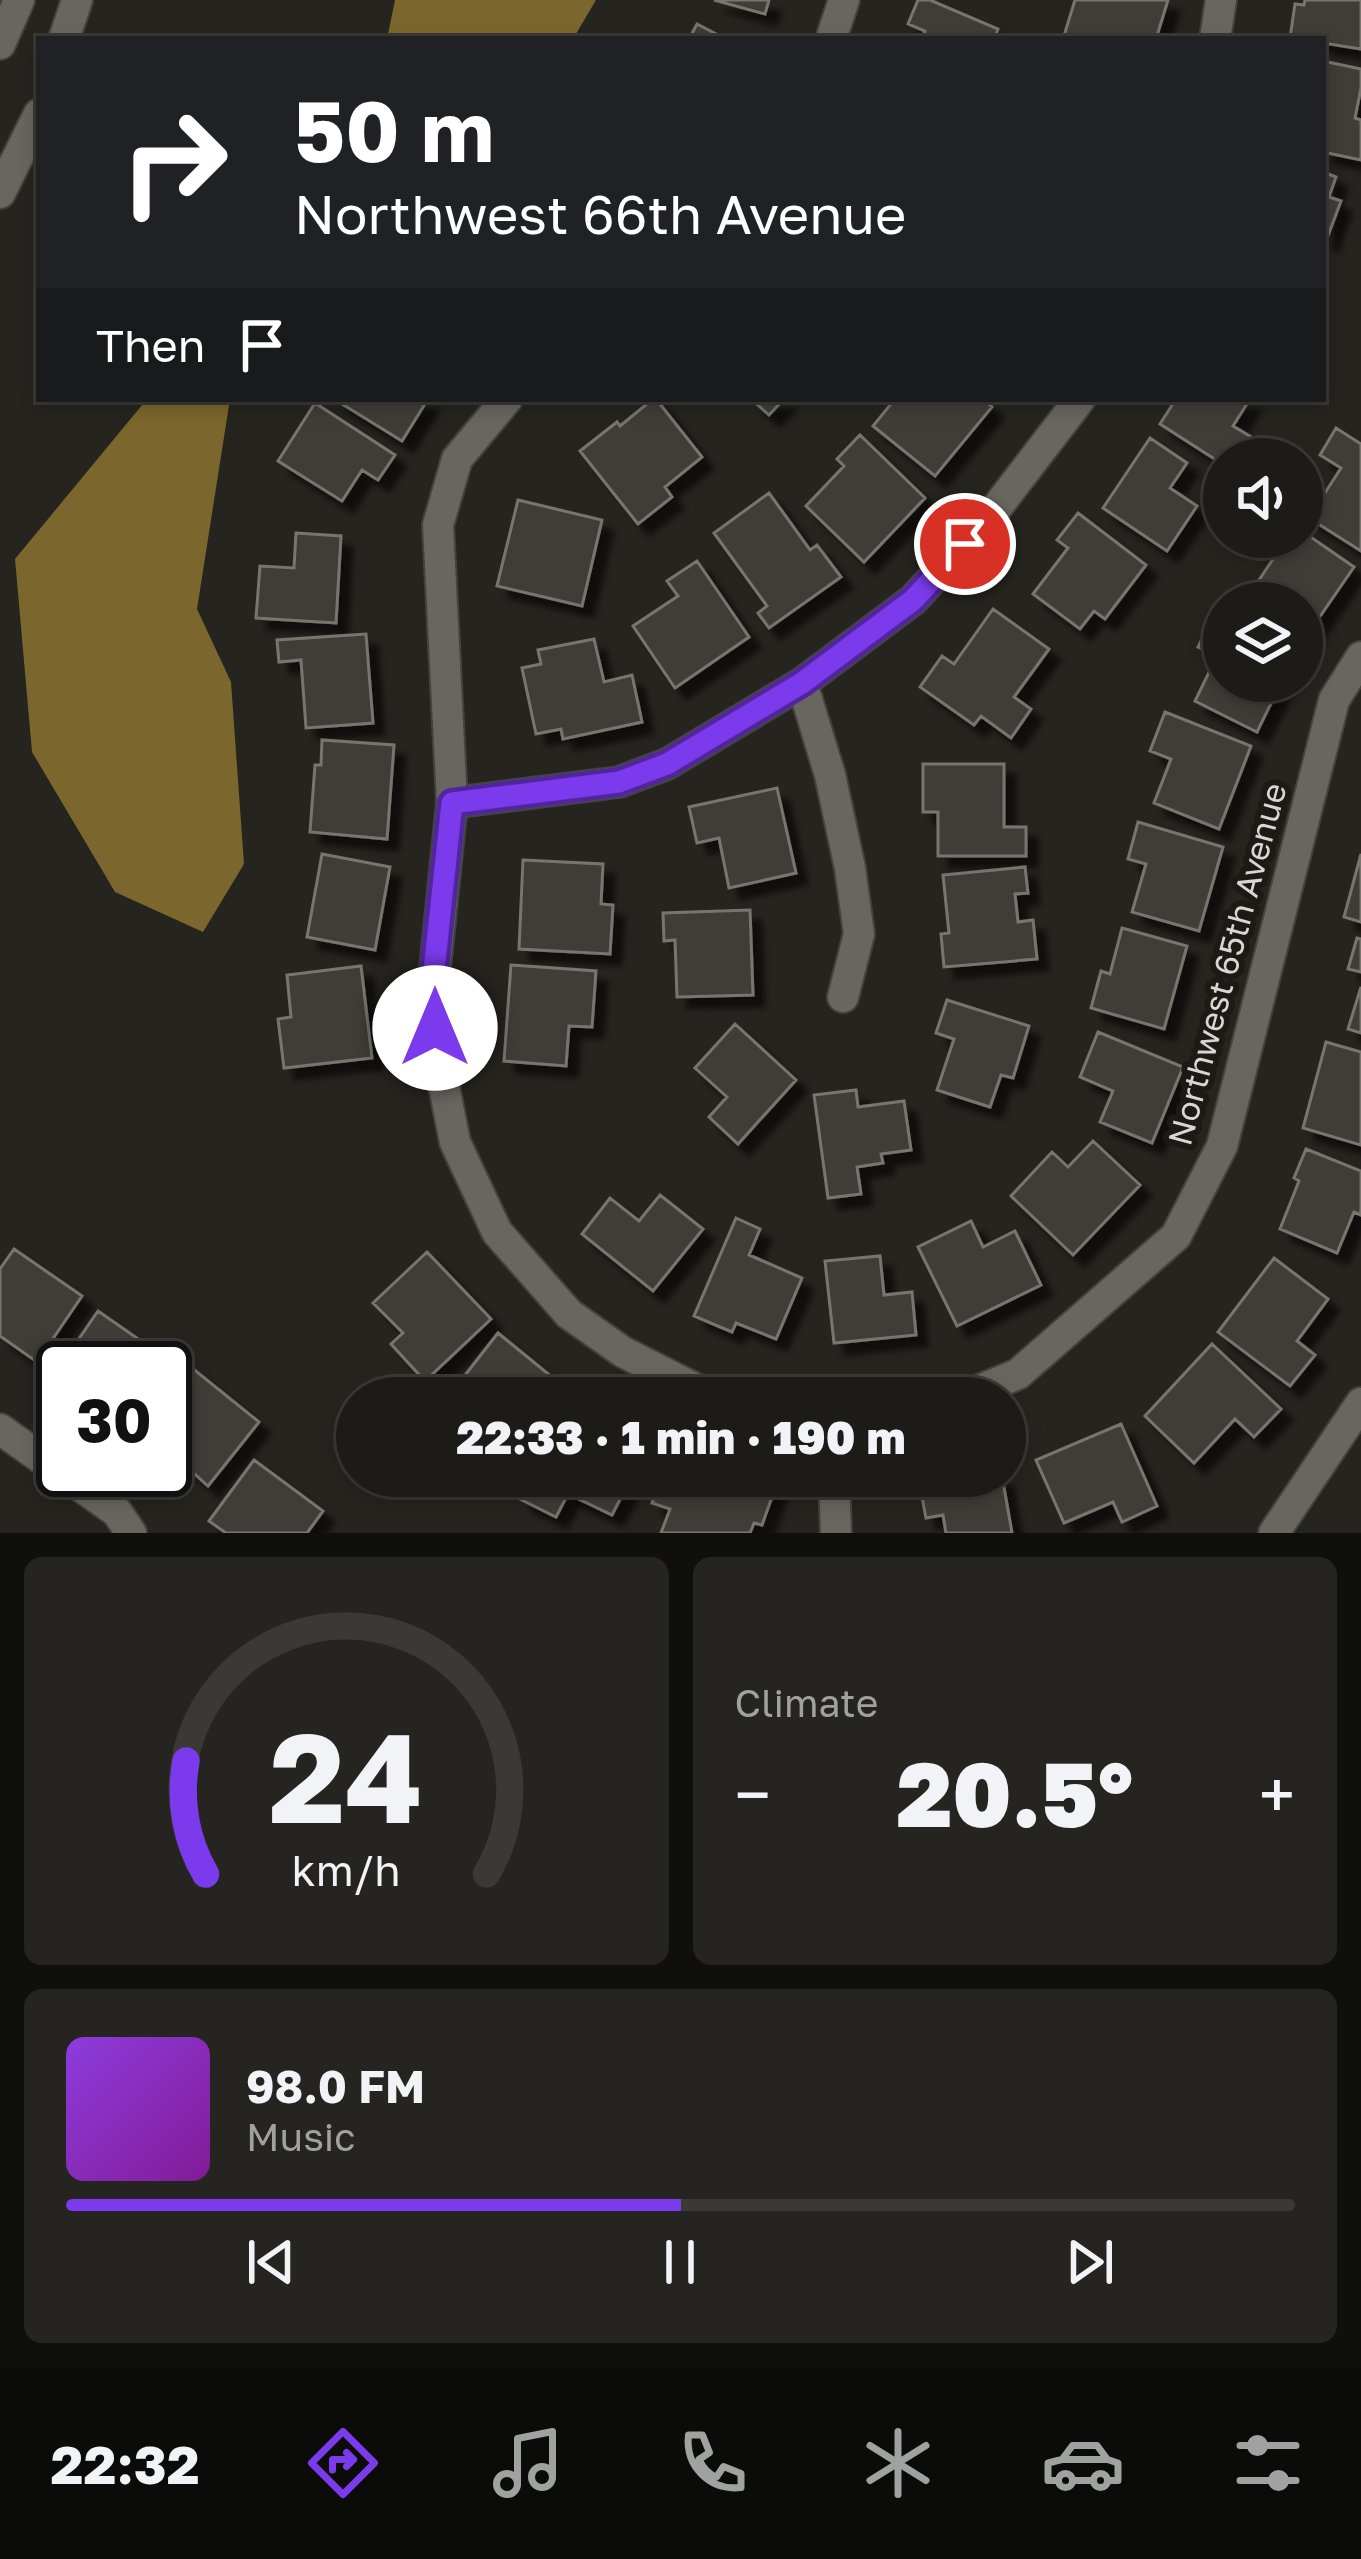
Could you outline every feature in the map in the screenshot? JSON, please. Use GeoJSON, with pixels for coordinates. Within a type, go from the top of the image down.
{"type":"FeatureCollection","features":[{"type":"Feature","properties":{"kind":"street"},"geometry":{"type":"LineString","coordinates":[[0,44],[19,0]]}},
{"type":"Feature","properties":{"kind":"street"},"geometry":{"type":"LineString","coordinates":[[65,36],[77,0]]}},
{"type":"Feature","properties":{"kind":"street"},"geometry":{"type":"LineString","coordinates":[[832,36],[844,0]]}},
{"type":"Feature","properties":{"kind":"street"},"geometry":{"type":"LineString","coordinates":[[1215,36],[1221,0]]}},
{"type":"Feature","properties":{"kind":"street"},"geometry":{"type":"LineString","coordinates":[[0,193],[36,120]]}},
{"type":"Feature","properties":{"kind":"street"},"geometry":{"type":"LineString","coordinates":[[504,402],[457,459],[438,524],[452,803],[431,998],[438,1057],[455,1142],[497,1232],[569,1314],[623,1352],[672,1377]]}},
{"type":"Feature","properties":{"kind":"street"},"geometry":{"type":"LineString","coordinates":[[452,803],[619,782],[667,764],[802,683],[913,600],[992,515],[1079,402]]}},
{"type":"Feature","properties":{"kind":"street","name":"Northwest 65th Avenue"},"geometry":{"type":"LineString","coordinates":[[1011,1377],[1176,1236],[1222,1146],[1334,700],[1361,657]]}},
{"type":"Feature","properties":{"kind":"street"},"geometry":{"type":"LineString","coordinates":[[802,683],[830,775],[859,934],[843,997]]}},
{"type":"Feature","properties":{"kind":"street"},"geometry":{"type":"LineString","coordinates":[[1274,1533],[1361,1402]]}},
{"type":"Feature","properties":{"kind":"street"},"geometry":{"type":"LineString","coordinates":[[3,1439],[117,1513],[131,1533]]}},
{"type":"Feature","properties":{"kind":"street"},"geometry":{"type":"LineString","coordinates":[[835,1497],[836,1533]]}},
{"type":"Feature","properties":{"kind":"shaded area"},"geometry":{"type":"Polygon","coordinates":[[[395,0],[596,0],[575,36],[388,36],[395,0]]]}},
{"type":"Feature","properties":{"kind":"shaded area"},"geometry":{"type":"Polygon","coordinates":[[[145,402],[230,402],[197,609],[231,682],[244,864],[203,932],[115,892],[32,752],[15,559],[145,402]]]}},
{"type":"Feature","properties":{"kind":"building"},"geometry":{"type":"Polygon","coordinates":[[[714,0],[769,0],[765,14],[714,0]]]}},
{"type":"Feature","properties":{"kind":"building"},"geometry":{"type":"Polygon","coordinates":[[[918,0],[930,0],[998,29],[995,36],[923,36],[925,31],[908,24],[918,0]]]}},
{"type":"Feature","properties":{"kind":"building"},"geometry":{"type":"Polygon","coordinates":[[[1075,0],[1168,0],[1157,36],[1064,36],[1075,0]]]}},
{"type":"Feature","properties":{"kind":"building"},"geometry":{"type":"Polygon","coordinates":[[[1305,0],[1361,0],[1361,49],[1326,43],[1326,36],[1290,36],[1295,4],[1304,5],[1305,0]]]}},
{"type":"Feature","properties":{"kind":"building"},"geometry":{"type":"Polygon","coordinates":[[[697,24],[720,36],[691,36],[697,24]]]}},
{"type":"Feature","properties":{"kind":"building"},"geometry":{"type":"Polygon","coordinates":[[[1326,62],[1361,69],[1355,118],[1361,120],[1361,160],[1326,153],[1326,62]]]}},
{"type":"Feature","properties":{"kind":"building"},"geometry":{"type":"Polygon","coordinates":[[[1326,173],[1336,177],[1329,197],[1341,201],[1326,241],[1326,173]]]}},
{"type":"Feature","properties":{"kind":"building"},"geometry":{"type":"Polygon","coordinates":[[[339,402],[426,402],[402,441],[339,402]]]}},
{"type":"Feature","properties":{"kind":"building"},"geometry":{"type":"Polygon","coordinates":[[[649,402],[658,402],[702,457],[665,487],[672,497],[638,524],[580,451],[617,422],[620,426],[649,402]]]}},
{"type":"Feature","properties":{"kind":"building"},"geometry":{"type":"Polygon","coordinates":[[[754,402],[781,402],[769,415],[754,402]]]}},
{"type":"Feature","properties":{"kind":"building"},"geometry":{"type":"Polygon","coordinates":[[[893,402],[986,402],[992,407],[935,476],[873,426],[893,402]]]}},
{"type":"Feature","properties":{"kind":"building"},"geometry":{"type":"Polygon","coordinates":[[[1174,402],[1248,402],[1233,426],[1253,438],[1203,438],[1203,452],[1160,424],[1174,402]]]}},
{"type":"Feature","properties":{"kind":"building"},"geometry":{"type":"Polygon","coordinates":[[[315,403],[395,455],[378,480],[362,470],[342,501],[278,461],[315,403]]]}},
{"type":"Feature","properties":{"kind":"building"},"geometry":{"type":"Polygon","coordinates":[[[1336,428],[1361,444],[1361,551],[1323,527],[1323,496],[1341,468],[1323,457],[1336,428]]]}},
{"type":"Feature","properties":{"kind":"building"},"geometry":{"type":"Polygon","coordinates":[[[860,435],[925,498],[864,562],[806,506],[844,466],[837,459],[860,435]]]}},
{"type":"Feature","properties":{"kind":"building"},"geometry":{"type":"Polygon","coordinates":[[[1150,438],[1187,463],[1170,488],[1197,506],[1167,551],[1103,508],[1150,438]]]}},
{"type":"Feature","properties":{"kind":"building"},"geometry":{"type":"Polygon","coordinates":[[[769,493],[810,550],[817,545],[841,577],[769,628],[758,613],[767,606],[714,533],[769,493]]]}},
{"type":"Feature","properties":{"kind":"building"},"geometry":{"type":"Polygon","coordinates":[[[518,500],[602,520],[582,606],[497,586],[518,500]]]}},
{"type":"Feature","properties":{"kind":"building"},"geometry":{"type":"Polygon","coordinates":[[[1078,513],[1146,565],[1105,619],[1094,611],[1080,629],[1033,594],[1068,548],[1057,540],[1078,513]]]}},
{"type":"Feature","properties":{"kind":"building"},"geometry":{"type":"Polygon","coordinates":[[[296,533],[341,536],[336,623],[256,618],[260,566],[294,568],[296,533]]]}},
{"type":"Feature","properties":{"kind":"building"},"geometry":{"type":"Polygon","coordinates":[[[1323,546],[1354,567],[1323,612],[1323,582],[1258,582],[1273,559],[1323,558],[1323,546]]]}},
{"type":"Feature","properties":{"kind":"building"},"geometry":{"type":"Polygon","coordinates":[[[697,561],[749,637],[675,688],[633,626],[678,596],[667,581],[697,561]]]}},
{"type":"Feature","properties":{"kind":"building"},"geometry":{"type":"Polygon","coordinates":[[[993,609],[1049,649],[1014,697],[1031,709],[1011,738],[981,716],[974,725],[920,687],[942,656],[954,664],[993,609]]]}},
{"type":"Feature","properties":{"kind":"building"},"geometry":{"type":"Polygon","coordinates":[[[366,634],[373,723],[306,728],[301,660],[279,662],[277,640],[366,634]]]}},
{"type":"Feature","properties":{"kind":"building"},"geometry":{"type":"Polygon","coordinates":[[[594,639],[604,682],[632,675],[642,722],[563,739],[561,729],[536,734],[522,668],[541,664],[538,650],[594,639]]]}},
{"type":"Feature","properties":{"kind":"building"},"geometry":{"type":"Polygon","coordinates":[[[1203,685],[1203,702],[1272,702],[1257,732],[1195,701],[1203,685]]]}},
{"type":"Feature","properties":{"kind":"building"},"geometry":{"type":"Polygon","coordinates":[[[1165,712],[1251,746],[1219,829],[1154,803],[1171,759],[1150,751],[1165,712]]]}},
{"type":"Feature","properties":{"kind":"building"},"geometry":{"type":"Polygon","coordinates":[[[322,740],[394,745],[387,839],[310,832],[315,765],[321,765],[322,740]]]}},
{"type":"Feature","properties":{"kind":"building"},"geometry":{"type":"Polygon","coordinates":[[[923,764],[1004,764],[1004,827],[1026,827],[1026,856],[938,856],[938,812],[923,812],[923,764]]]}},
{"type":"Feature","properties":{"kind":"building"},"geometry":{"type":"Polygon","coordinates":[[[777,788],[796,873],[729,888],[719,838],[697,843],[689,807],[777,788]]]}},
{"type":"Feature","properties":{"kind":"building"},"geometry":{"type":"Polygon","coordinates":[[[1138,822],[1223,847],[1199,931],[1132,912],[1146,864],[1128,859],[1138,822]]]}},
{"type":"Feature","properties":{"kind":"building"},"geometry":{"type":"Polygon","coordinates":[[[322,854],[390,867],[375,950],[307,937],[322,854]]]}},
{"type":"Feature","properties":{"kind":"building"},"geometry":{"type":"Polygon","coordinates":[[[1361,854],[1361,922],[1344,917],[1361,854]]]}},
{"type":"Feature","properties":{"kind":"building"},"geometry":{"type":"Polygon","coordinates":[[[523,860],[603,864],[601,904],[613,905],[610,954],[519,949],[523,860]]]}},
{"type":"Feature","properties":{"kind":"building"},"geometry":{"type":"Polygon","coordinates":[[[1025,867],[1028,893],[1015,894],[1018,922],[1033,920],[1037,959],[944,967],[941,934],[949,933],[943,875],[1025,867]]]}},
{"type":"Feature","properties":{"kind":"building"},"geometry":{"type":"Polygon","coordinates":[[[750,910],[753,995],[677,997],[675,940],[664,941],[663,913],[750,910]]]}},
{"type":"Feature","properties":{"kind":"building"},"geometry":{"type":"Polygon","coordinates":[[[1122,928],[1187,946],[1164,1029],[1091,1008],[1101,971],[1110,974],[1122,928]]]}},
{"type":"Feature","properties":{"kind":"building"},"geometry":{"type":"Polygon","coordinates":[[[1357,938],[1361,939],[1361,972],[1348,969],[1357,938]]]}},
{"type":"Feature","properties":{"kind":"building"},"geometry":{"type":"Polygon","coordinates":[[[511,965],[596,971],[592,1027],[569,1026],[566,1066],[504,1061],[511,965]]]}},
{"type":"Feature","properties":{"kind":"building"},"geometry":{"type":"Polygon","coordinates":[[[361,966],[372,1058],[284,1068],[278,1019],[291,1017],[287,975],[361,966]]]}},
{"type":"Feature","properties":{"kind":"building"},"geometry":{"type":"Polygon","coordinates":[[[1361,987],[1361,1033],[1348,1029],[1361,987]]]}},
{"type":"Feature","properties":{"kind":"building"},"geometry":{"type":"Polygon","coordinates":[[[947,1000],[1029,1026],[1013,1078],[1001,1075],[990,1107],[937,1090],[954,1039],[936,1033],[947,1000]]]}},
{"type":"Feature","properties":{"kind":"building"},"geometry":{"type":"Polygon","coordinates":[[[735,1024],[796,1080],[738,1144],[709,1117],[727,1097],[695,1068],[735,1024]]]}},
{"type":"Feature","properties":{"kind":"building"},"geometry":{"type":"Polygon","coordinates":[[[1098,1032],[1183,1067],[1152,1143],[1100,1122],[1113,1091],[1080,1077],[1098,1032]]]}},
{"type":"Feature","properties":{"kind":"building"},"geometry":{"type":"Polygon","coordinates":[[[1326,1042],[1361,1052],[1361,1145],[1303,1128],[1326,1042]]]}},
{"type":"Feature","properties":{"kind":"building"},"geometry":{"type":"Polygon","coordinates":[[[856,1090],[858,1107],[904,1101],[911,1150],[881,1154],[883,1163],[857,1167],[861,1194],[828,1198],[814,1095],[856,1090]]]}},
{"type":"Feature","properties":{"kind":"building"},"geometry":{"type":"Polygon","coordinates":[[[1093,1141],[1140,1185],[1073,1255],[1011,1196],[1052,1152],[1068,1167],[1093,1141]]]}},
{"type":"Feature","properties":{"kind":"building"},"geometry":{"type":"Polygon","coordinates":[[[1306,1149],[1361,1171],[1361,1215],[1354,1212],[1337,1253],[1280,1229],[1306,1149]]]}},
{"type":"Feature","properties":{"kind":"building"},"geometry":{"type":"Polygon","coordinates":[[[660,1195],[703,1229],[653,1291],[582,1234],[610,1198],[639,1221],[660,1195]]]}},
{"type":"Feature","properties":{"kind":"building"},"geometry":{"type":"Polygon","coordinates":[[[736,1218],[760,1229],[749,1255],[802,1278],[776,1339],[736,1323],[732,1332],[694,1316],[736,1218]]]}},
{"type":"Feature","properties":{"kind":"building"},"geometry":{"type":"Polygon","coordinates":[[[971,1221],[983,1247],[1015,1231],[1041,1285],[957,1326],[918,1247],[971,1221]]]}},
{"type":"Feature","properties":{"kind":"building"},"geometry":{"type":"Polygon","coordinates":[[[14,1249],[82,1296],[51,1341],[36,1341],[36,1361],[0,1336],[0,1269],[14,1249]]]}},
{"type":"Feature","properties":{"kind":"building"},"geometry":{"type":"Polygon","coordinates":[[[427,1252],[491,1319],[429,1377],[421,1377],[391,1344],[403,1333],[373,1303],[427,1252]]]}},
{"type":"Feature","properties":{"kind":"building"},"geometry":{"type":"Polygon","coordinates":[[[880,1256],[884,1295],[912,1292],[916,1335],[834,1343],[825,1261],[880,1256]]]}},
{"type":"Feature","properties":{"kind":"building"},"geometry":{"type":"Polygon","coordinates":[[[1274,1258],[1328,1299],[1297,1341],[1315,1355],[1290,1386],[1218,1332],[1274,1258]]]}},
{"type":"Feature","properties":{"kind":"building"},"geometry":{"type":"Polygon","coordinates":[[[98,1311],[141,1341],[77,1341],[98,1311]]]}},
{"type":"Feature","properties":{"kind":"building"},"geometry":{"type":"Polygon","coordinates":[[[498,1333],[552,1377],[464,1377],[498,1333]]]}},
{"type":"Feature","properties":{"kind":"building"},"geometry":{"type":"Polygon","coordinates":[[[1212,1344],[1281,1409],[1254,1437],[1235,1419],[1194,1463],[1145,1416],[1212,1344]]]}},
{"type":"Feature","properties":{"kind":"building"},"geometry":{"type":"Polygon","coordinates":[[[192,1368],[259,1422],[208,1486],[192,1471],[192,1368]]]}},
{"type":"Feature","properties":{"kind":"building"},"geometry":{"type":"Polygon","coordinates":[[[1121,1424],[1157,1506],[1122,1522],[1113,1502],[1064,1523],[1036,1460],[1121,1424]]]}},
{"type":"Feature","properties":{"kind":"building"},"geometry":{"type":"Polygon","coordinates":[[[254,1460],[323,1511],[307,1533],[226,1533],[209,1521],[254,1460]]]}},
{"type":"Feature","properties":{"kind":"building"},"geometry":{"type":"Polygon","coordinates":[[[521,1497],[566,1497],[556,1517],[521,1497]]]}},
{"type":"Feature","properties":{"kind":"building"},"geometry":{"type":"Polygon","coordinates":[[[574,1497],[621,1497],[612,1515],[574,1497]]]}},
{"type":"Feature","properties":{"kind":"building"},"geometry":{"type":"Polygon","coordinates":[[[654,1497],[772,1497],[762,1525],[754,1523],[750,1533],[661,1533],[670,1509],[652,1503],[654,1497]]]}},
{"type":"Feature","properties":{"kind":"building"},"geometry":{"type":"Polygon","coordinates":[[[922,1497],[1006,1497],[1012,1533],[946,1533],[943,1515],[926,1518],[922,1497]]]}},
{"type":"Feature","properties":{"kind":"route"},"geometry":{"type":"LineString","coordinates":[[435,1028],[431,998],[452,803],[619,782],[667,764],[802,683],[913,600],[965,544]]}}]}
